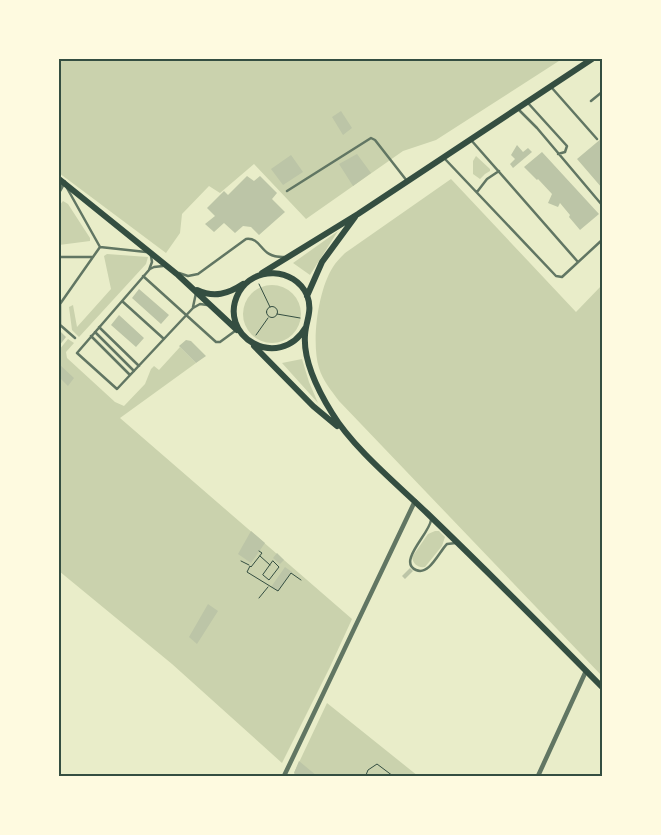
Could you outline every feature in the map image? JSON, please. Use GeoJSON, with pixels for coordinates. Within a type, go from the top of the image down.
{"type":"FeatureCollection","features":[{"type":"Feature","properties":{"kind":"main road"},"geometry":{"type":"LineString","coordinates":[[192,287],[201,292],[215,295],[234,290],[408,182],[592,59]]}},
{"type":"Feature","properties":{"kind":"main road"},"geometry":{"type":"LineString","coordinates":[[61,180],[192,287],[313,406],[351,438],[602,687]]}},
{"type":"Feature","properties":{"kind":"main road"},"geometry":{"type":"LineString","coordinates":[[307,296],[322,262],[358,214]]}},
{"type":"Feature","properties":{"kind":"main road"},"geometry":{"type":"LineString","coordinates":[[306,327],[299,337],[284,347],[266,348],[248,340],[236,323],[235,307],[240,291],[256,277],[273,273],[287,276],[299,284],[307,296],[310,307],[305,344],[313,377],[336,420],[351,438]]}},
{"type":"Feature","properties":{"kind":"street"},"geometry":{"type":"LineString","coordinates":[[59,192],[61,180]]}},
{"type":"Feature","properties":{"kind":"street"},"geometry":{"type":"LineString","coordinates":[[284,776],[415,502]]}},
{"type":"Feature","properties":{"kind":"street"},"geometry":{"type":"LineString","coordinates":[[538,776],[586,671]]}},
{"type":"Feature","properties":{"kind":"lane"},"geometry":{"type":"LineString","coordinates":[[551,87],[597,139]]}},
{"type":"Feature","properties":{"kind":"lane"},"geometry":{"type":"LineString","coordinates":[[591,101],[602,92]]}},
{"type":"Feature","properties":{"kind":"lane"},"geometry":{"type":"LineString","coordinates":[[528,102],[566,144],[567,148],[563,153],[563,161]]}},
{"type":"Feature","properties":{"kind":"lane"},"geometry":{"type":"LineString","coordinates":[[518,109],[537,128],[602,205]]}},
{"type":"Feature","properties":{"kind":"lane"},"geometry":{"type":"LineString","coordinates":[[287,191],[372,138],[408,182]]}},
{"type":"Feature","properties":{"kind":"lane"},"geometry":{"type":"LineString","coordinates":[[471,140],[578,262]]}},
{"type":"Feature","properties":{"kind":"lane"},"geometry":{"type":"LineString","coordinates":[[557,153],[563,153]]}},
{"type":"Feature","properties":{"kind":"lane"},"geometry":{"type":"LineString","coordinates":[[444,157],[556,276],[562,277],[602,240]]}},
{"type":"Feature","properties":{"kind":"lane"},"geometry":{"type":"LineString","coordinates":[[477,192],[487,179],[499,171]]}},
{"type":"Feature","properties":{"kind":"lane"},"geometry":{"type":"LineString","coordinates":[[61,180],[100,247]]}},
{"type":"Feature","properties":{"kind":"lane"},"geometry":{"type":"LineString","coordinates":[[192,287],[196,296],[192,308],[187,315],[117,389],[77,353],[143,276],[154,266],[169,267],[188,276],[198,274],[246,239],[253,239],[265,253],[270,255],[279,257],[290,256]]}},
{"type":"Feature","properties":{"kind":"lane"},"geometry":{"type":"LineString","coordinates":[[100,247],[150,252],[152,262],[149,270]]}},
{"type":"Feature","properties":{"kind":"lane"},"geometry":{"type":"LineString","coordinates":[[74,338],[59,324],[60,304],[100,247]]}},
{"type":"Feature","properties":{"kind":"lane"},"geometry":{"type":"LineString","coordinates":[[59,257],[93,257]]}},
{"type":"Feature","properties":{"kind":"lane"},"geometry":{"type":"LineString","coordinates":[[143,276],[218,343],[237,330]]}},
{"type":"Feature","properties":{"kind":"lane"},"geometry":{"type":"LineString","coordinates":[[122,300],[164,339]]}},
{"type":"Feature","properties":{"kind":"lane"},"geometry":{"type":"LineString","coordinates":[[192,308],[202,304],[213,307]]}},
{"type":"Feature","properties":{"kind":"lane"},"geometry":{"type":"LineString","coordinates":[[99,327],[139,366]]}},
{"type":"Feature","properties":{"kind":"lane"},"geometry":{"type":"LineString","coordinates":[[95,332],[134,371]]}},
{"type":"Feature","properties":{"kind":"lane"},"geometry":{"type":"LineString","coordinates":[[91,336],[130,375]]}},
{"type":"Feature","properties":{"kind":"lane"},"geometry":{"type":"LineString","coordinates":[[430,516],[430,527],[410,557],[412,567],[418,571],[426,570],[447,544],[458,544]]}},
{"type":"Feature","properties":{"kind":"path"},"geometry":{"type":"LineString","coordinates":[[256,277],[270,307],[275,308],[277,314]]}},
{"type":"Feature","properties":{"kind":"path"},"geometry":{"type":"LineString","coordinates":[[268,317],[266,313],[270,307]]}},
{"type":"Feature","properties":{"kind":"path"},"geometry":{"type":"LineString","coordinates":[[277,314],[308,320]]}},
{"type":"Feature","properties":{"kind":"path"},"geometry":{"type":"LineString","coordinates":[[268,317],[274,318],[277,314]]}},
{"type":"Feature","properties":{"kind":"path"},"geometry":{"type":"LineString","coordinates":[[248,340],[268,317]]}},
{"type":"Feature","properties":{"kind":"path"},"geometry":{"type":"LineString","coordinates":[[241,561],[251,566],[262,553],[259,551]]}},
{"type":"Feature","properties":{"kind":"path"},"geometry":{"type":"LineString","coordinates":[[260,556],[270,565]]}},
{"type":"Feature","properties":{"kind":"path"},"geometry":{"type":"LineString","coordinates":[[273,561],[279,567],[277,570],[269,580],[263,575],[273,561]]}},
{"type":"Feature","properties":{"kind":"path"},"geometry":{"type":"LineString","coordinates":[[250,562],[247,572],[278,592],[292,573],[301,580]]}},
{"type":"Feature","properties":{"kind":"path"},"geometry":{"type":"LineString","coordinates":[[277,570],[280,573]]}},
{"type":"Feature","properties":{"kind":"path"},"geometry":{"type":"LineString","coordinates":[[259,598],[268,587]]}},
{"type":"Feature","properties":{"kind":"path"},"geometry":{"type":"LineString","coordinates":[[362,776],[366,775],[368,770],[377,764],[393,776]]}},
{"type":"Feature","properties":{"kind":"green space"},"geometry":{"type":"Polygon","coordinates":[[[59,59],[562,59],[436,140],[403,151],[306,219],[254,164],[220,193],[209,186],[182,214],[180,233],[166,253],[59,173],[59,59]]]}},
{"type":"Feature","properties":{"kind":"green space"},"geometry":{"type":"Polygon","coordinates":[[[476,156],[490,169],[480,179],[473,174],[473,161],[476,156]]]}},
{"type":"Feature","properties":{"kind":"green space"},"geometry":{"type":"Polygon","coordinates":[[[451,179],[576,312],[602,285],[602,676],[339,401],[325,381],[319,368],[316,344],[317,316],[323,289],[334,265],[345,253],[451,179]]]}},
{"type":"Feature","properties":{"kind":"green space"},"geometry":{"type":"Polygon","coordinates":[[[63,201],[68,204],[90,238],[90,241],[59,245],[59,206],[63,201]]]}},
{"type":"Feature","properties":{"kind":"green space"},"geometry":{"type":"Polygon","coordinates":[[[338,231],[310,275],[293,263],[338,231]]]}},
{"type":"Feature","properties":{"kind":"green space"},"geometry":{"type":"Polygon","coordinates":[[[107,254],[148,257],[146,264],[79,337],[72,330],[69,307],[73,305],[77,327],[111,289],[104,256],[107,254]]]}},
{"type":"Feature","properties":{"kind":"green space"},"geometry":{"type":"Polygon","coordinates":[[[266,285],[278,285],[293,293],[301,308],[301,320],[293,335],[278,343],[266,343],[251,335],[243,320],[243,308],[251,293],[266,285]]]}},
{"type":"Feature","properties":{"kind":"green space"},"geometry":{"type":"Polygon","coordinates":[[[68,339],[74,343],[66,352],[67,358],[115,402],[124,406],[145,384],[151,369],[154,366],[159,370],[180,347],[196,363],[120,418],[352,619],[282,763],[172,664],[59,571],[59,350],[68,339]]]}},
{"type":"Feature","properties":{"kind":"green space"},"geometry":{"type":"Polygon","coordinates":[[[302,359],[309,382],[318,403],[282,363],[302,359]]]}},
{"type":"Feature","properties":{"kind":"green space"},"geometry":{"type":"Polygon","coordinates":[[[439,531],[445,537],[442,546],[425,567],[416,565],[412,557],[428,534],[439,531]]]}},
{"type":"Feature","properties":{"kind":"green space"},"geometry":{"type":"Polygon","coordinates":[[[327,703],[418,776],[297,776],[294,773],[327,703]]]}},
{"type":"Feature","properties":{"kind":"building"},"geometry":{"type":"Polygon","coordinates":[[[341,111],[352,128],[343,135],[332,117],[341,111]]]}},
{"type":"Feature","properties":{"kind":"building"},"geometry":{"type":"Polygon","coordinates":[[[602,138],[602,188],[577,159],[602,138]]]}},
{"type":"Feature","properties":{"kind":"building"},"geometry":{"type":"Polygon","coordinates":[[[517,145],[523,152],[528,148],[532,152],[513,168],[510,164],[515,159],[511,155],[517,145]]]}},
{"type":"Feature","properties":{"kind":"building"},"geometry":{"type":"Polygon","coordinates":[[[542,152],[599,214],[580,230],[560,203],[558,207],[548,203],[552,194],[524,167],[542,152]]]}},
{"type":"Feature","properties":{"kind":"building"},"geometry":{"type":"Polygon","coordinates":[[[357,154],[371,173],[353,186],[339,164],[357,154]]]}},
{"type":"Feature","properties":{"kind":"building"},"geometry":{"type":"Polygon","coordinates":[[[291,155],[303,172],[283,185],[271,169],[291,155]]]}},
{"type":"Feature","properties":{"kind":"building"},"geometry":{"type":"Polygon","coordinates":[[[247,176],[254,181],[260,176],[277,193],[272,199],[285,212],[259,235],[251,227],[243,226],[235,233],[224,223],[214,232],[205,224],[215,216],[207,208],[224,191],[228,195],[247,176]]]}},
{"type":"Feature","properties":{"kind":"building"},"geometry":{"type":"Polygon","coordinates":[[[139,289],[169,315],[161,324],[132,298],[139,289]]]}},
{"type":"Feature","properties":{"kind":"building"},"geometry":{"type":"Polygon","coordinates":[[[119,315],[144,338],[136,347],[111,325],[119,315]]]}},
{"type":"Feature","properties":{"kind":"building"},"geometry":{"type":"Polygon","coordinates":[[[59,330],[66,337],[59,346],[59,330]]]}},
{"type":"Feature","properties":{"kind":"building"},"geometry":{"type":"Polygon","coordinates":[[[186,340],[191,341],[206,356],[196,363],[179,346],[186,340]]]}},
{"type":"Feature","properties":{"kind":"building"},"geometry":{"type":"Polygon","coordinates":[[[60,365],[74,378],[68,386],[59,377],[60,365]]]}},
{"type":"Feature","properties":{"kind":"building"},"geometry":{"type":"Polygon","coordinates":[[[251,531],[265,543],[251,563],[238,554],[251,531]]]}},
{"type":"Feature","properties":{"kind":"building"},"geometry":{"type":"Polygon","coordinates":[[[277,553],[284,560],[280,564],[273,558],[277,553]]]}},
{"type":"Feature","properties":{"kind":"building"},"geometry":{"type":"Polygon","coordinates":[[[285,567],[292,572],[278,591],[271,587],[285,567]]]}},
{"type":"Feature","properties":{"kind":"building"},"geometry":{"type":"Polygon","coordinates":[[[410,568],[413,571],[405,579],[402,576],[410,568]]]}},
{"type":"Feature","properties":{"kind":"building"},"geometry":{"type":"Polygon","coordinates":[[[208,604],[218,611],[197,644],[189,637],[208,604]]]}},
{"type":"Feature","properties":{"kind":"building"},"geometry":{"type":"Polygon","coordinates":[[[299,761],[317,776],[297,776],[294,773],[299,761]]]}}]}
